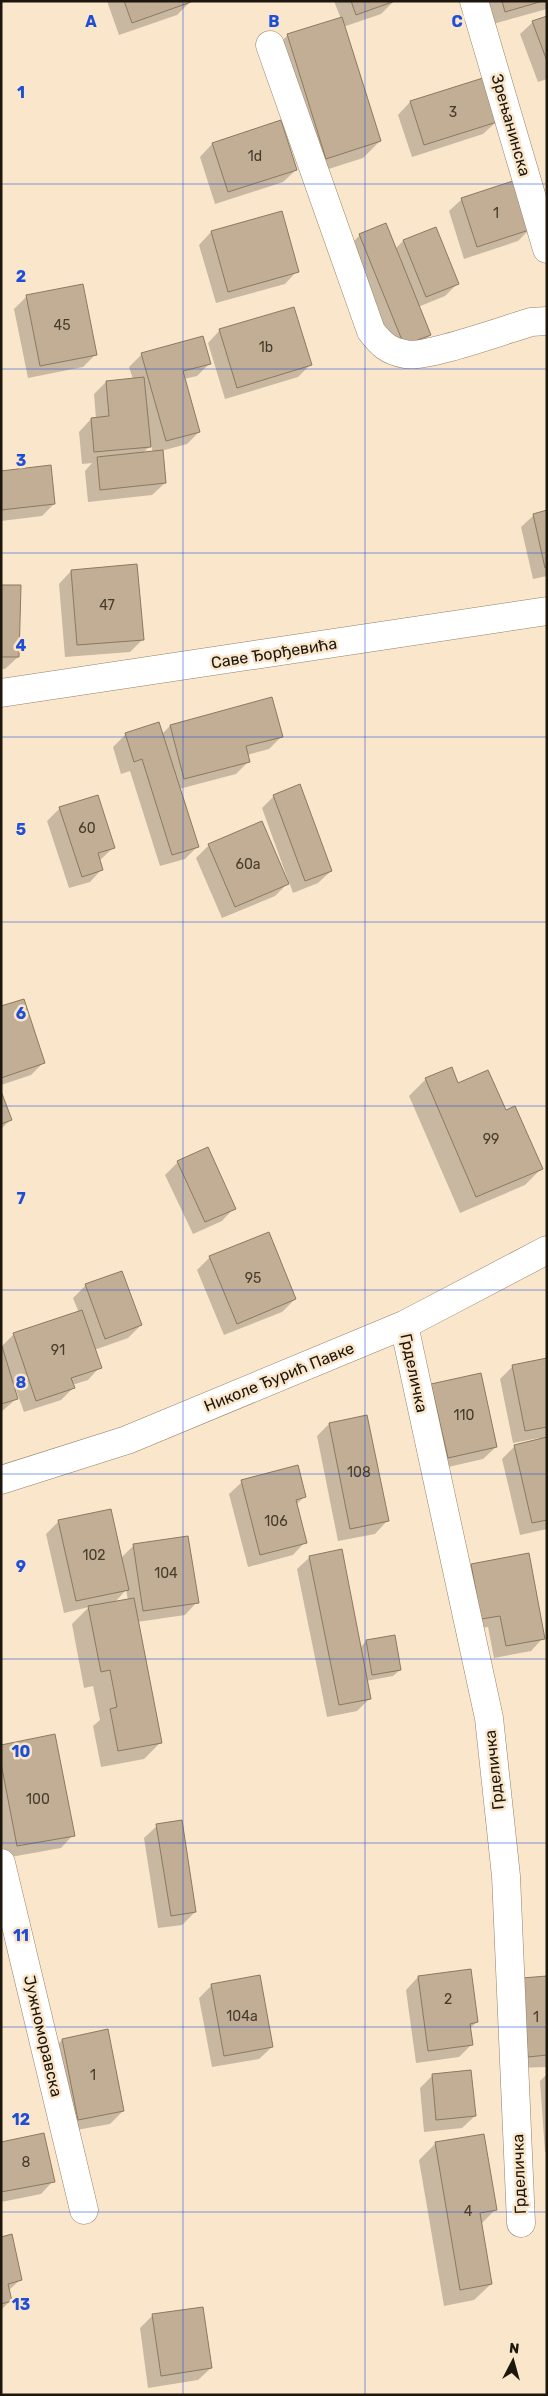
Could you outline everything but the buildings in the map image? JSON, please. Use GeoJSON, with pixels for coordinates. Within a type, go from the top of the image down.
{"type":"FeatureCollection","features":[{"type":"Feature","properties":{"kind":"street","name":"Зрењанинска"},"geometry":{"type":"LineString","coordinates":[[474,1],[547,249]]}},
{"type":"Feature","properties":{"kind":"street"},"geometry":{"type":"LineString","coordinates":[[270,45],[371,332],[383,346],[406,355],[424,352],[531,322],[547,321]]}},
{"type":"Feature","properties":{"kind":"street","name":"Саве Ђорђевића"},"geometry":{"type":"LineString","coordinates":[[1,693],[547,611]]}},
{"type":"Feature","properties":{"kind":"street","name":"Николе Ђурић Павке"},"geometry":{"type":"LineString","coordinates":[[1,1480],[127,1440],[404,1325],[547,1250]]}},
{"type":"Feature","properties":{"kind":"street","name":"Грделичка"},"geometry":{"type":"LineString","coordinates":[[404,1325],[489,1718],[506,1876],[521,2223]]}},
{"type":"Feature","properties":{"kind":"street","name":"Јужноморавска"},"geometry":{"type":"LineString","coordinates":[[1,1863],[84,2210]]}}]}
